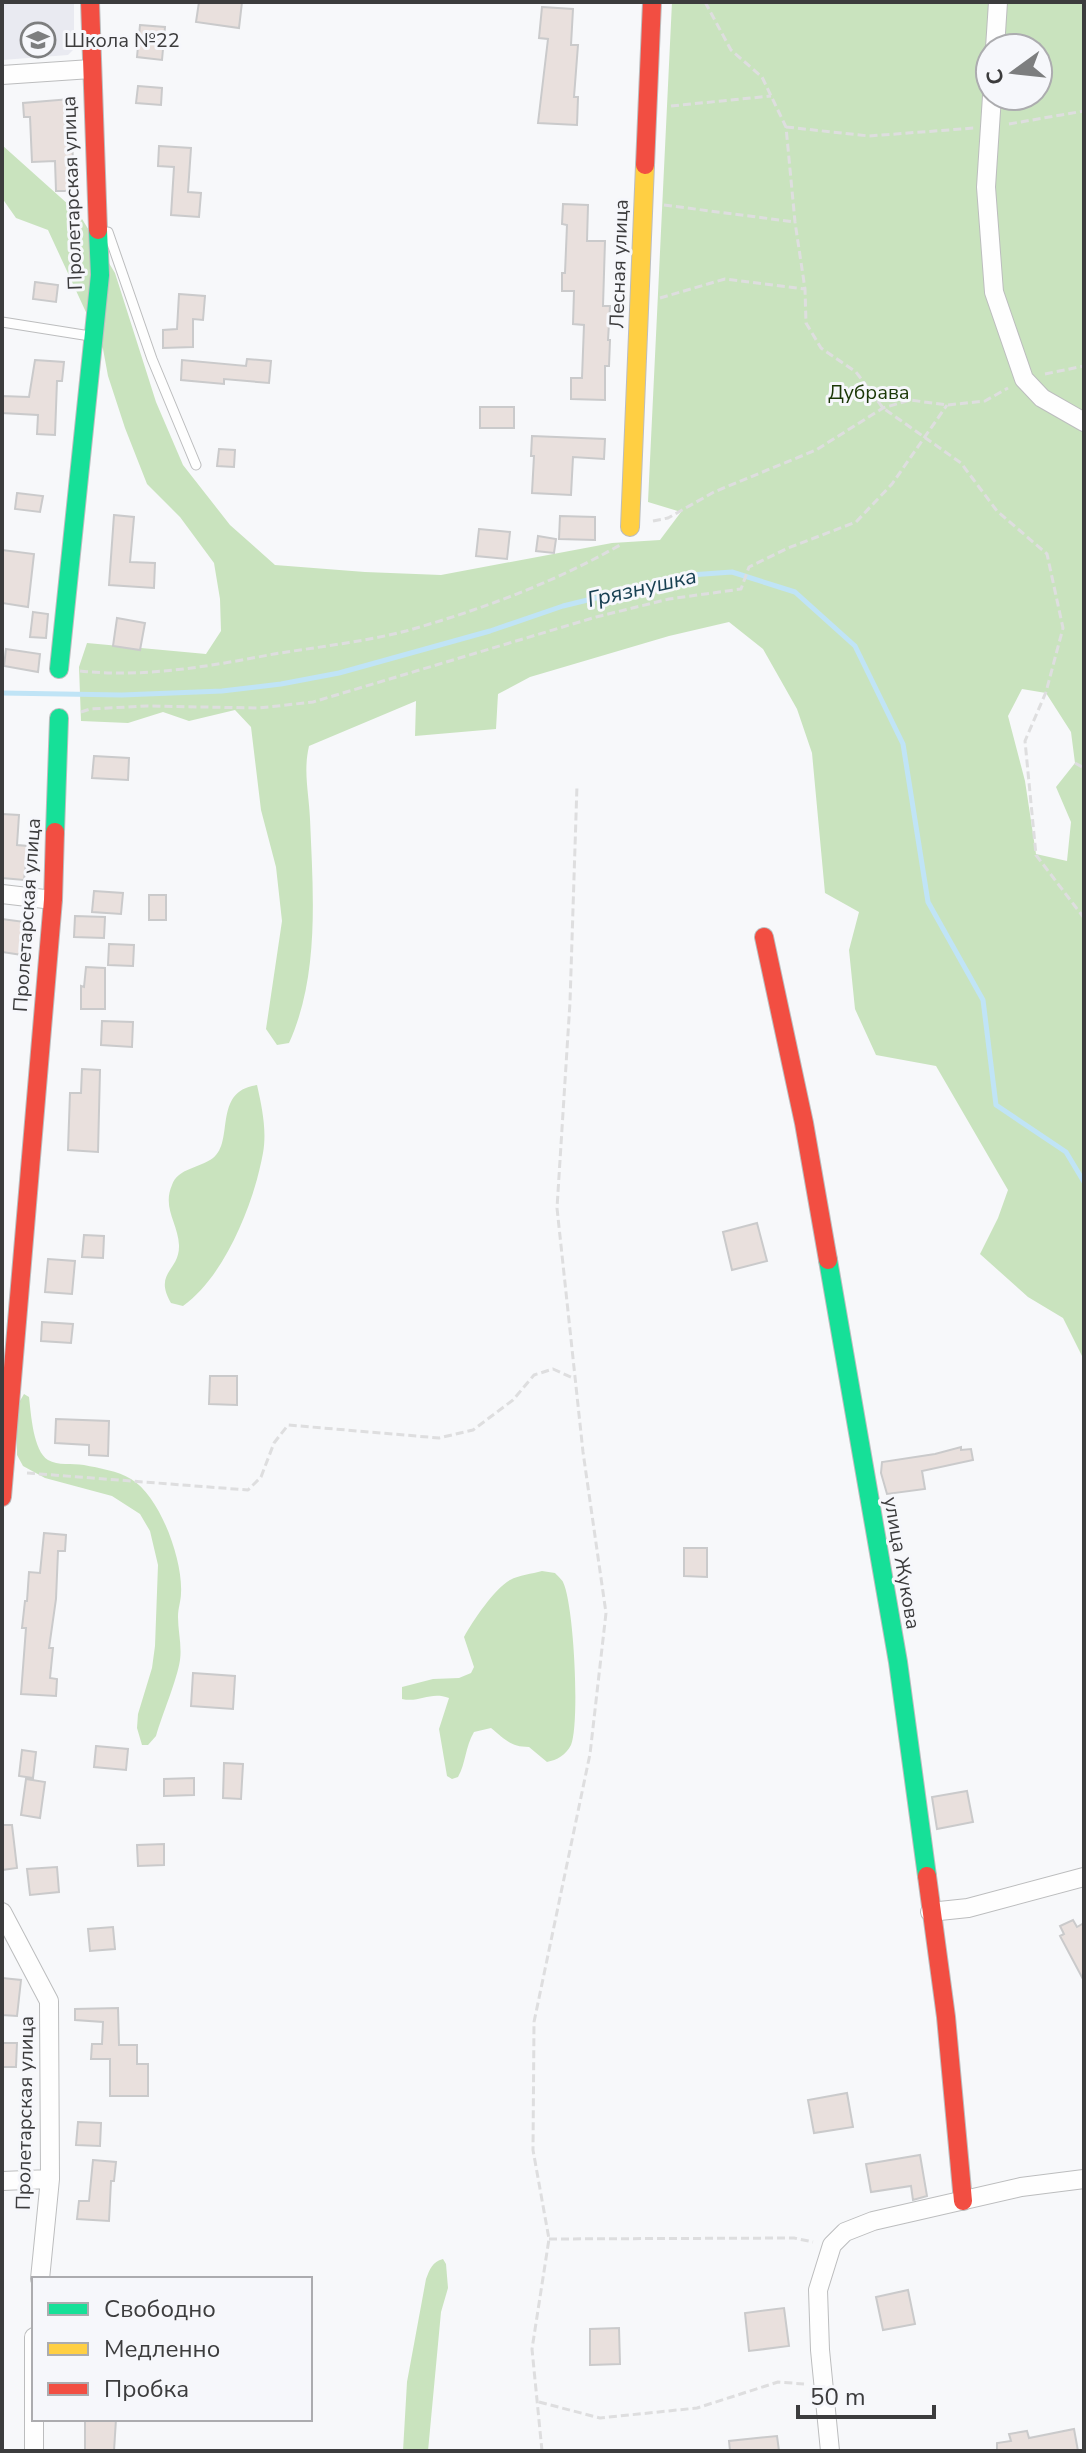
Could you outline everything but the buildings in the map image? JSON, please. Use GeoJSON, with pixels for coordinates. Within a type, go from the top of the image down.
{"type":"FeatureCollection","features":[{"type":"Feature","properties":{"kind":"street","name":"Пролетарская улица"},"geometry":{"type":"LineString","coordinates":[[59,669],[100,275],[90,2]]}},
{"type":"Feature","properties":{"kind":"street","name":"Лесная улица"},"geometry":{"type":"LineString","coordinates":[[630,527],[652,2]]}},
{"type":"Feature","properties":{"kind":"street"},"geometry":{"type":"LineString","coordinates":[[996,32],[998,2]]}},
{"type":"Feature","properties":{"kind":"street"},"geometry":{"type":"LineString","coordinates":[[2,75],[91,69]]}},
{"type":"Feature","properties":{"kind":"street"},"geometry":{"type":"LineString","coordinates":[[991,112],[986,187],[994,292],[1024,379],[1042,398],[1084,422]]}},
{"type":"Feature","properties":{"kind":"street","name":"Пролетарская улица"},"geometry":{"type":"LineString","coordinates":[[2,1497],[53,900],[59,718]]}},
{"type":"Feature","properties":{"kind":"street"},"geometry":{"type":"LineString","coordinates":[[2,894],[53,900]]}},
{"type":"Feature","properties":{"kind":"street","name":"улица Жукова"},"geometry":{"type":"LineString","coordinates":[[764,937],[804,1123],[898,1662],[946,2017],[963,2201]]}},
{"type":"Feature","properties":{"kind":"street"},"geometry":{"type":"LineString","coordinates":[[930,1912],[968,1908],[1084,1877]]}},
{"type":"Feature","properties":{"kind":"street","name":"Пролетарская улица"},"geometry":{"type":"LineString","coordinates":[[2,1912],[49,2001],[50,2179],[40,2277]]}},
{"type":"Feature","properties":{"kind":"street"},"geometry":{"type":"LineString","coordinates":[[2,2181],[50,2179]]}},
{"type":"Feature","properties":{"kind":"street"},"geometry":{"type":"LineString","coordinates":[[830,2451],[818,2290],[832,2245],[845,2232],[873,2221],[1021,2187],[1084,2179]]}},
{"type":"Feature","properties":{"kind":"street"},"geometry":{"type":"LineString","coordinates":[[34,2421],[34,2451]]}},
{"type":"Feature","properties":{"kind":"lane"},"geometry":{"type":"LineString","coordinates":[[96,198],[152,359],[196,465]]}},
{"type":"Feature","properties":{"kind":"lane"},"geometry":{"type":"LineString","coordinates":[[2,322],[94,336]]}},
{"type":"Feature","properties":{"kind":"path"},"geometry":{"type":"LineString","coordinates":[[705,2],[731,50],[762,77],[786,127],[805,289],[806,323],[821,348],[856,372],[883,408],[961,463],[997,511],[1047,554],[1063,628],[1046,692],[1025,741],[1036,855],[1084,918]]}},
{"type":"Feature","properties":{"kind":"path"},"geometry":{"type":"LineString","coordinates":[[648,109],[771,96]]}},
{"type":"Feature","properties":{"kind":"path"},"geometry":{"type":"LineString","coordinates":[[786,127],[869,136],[990,127],[1084,111]]}},
{"type":"Feature","properties":{"kind":"path"},"geometry":{"type":"LineString","coordinates":[[644,202],[795,222]]}},
{"type":"Feature","properties":{"kind":"path"},"geometry":{"type":"LineString","coordinates":[[640,303],[725,279],[805,289]]}},
{"type":"Feature","properties":{"kind":"path"},"geometry":{"type":"LineString","coordinates":[[59,669],[105,673],[202,667],[403,631],[492,604],[576,569],[622,543],[630,527],[668,518],[714,492],[816,450],[883,408],[910,400],[947,405],[985,401],[1024,379],[1084,366]]}},
{"type":"Feature","properties":{"kind":"path"},"geometry":{"type":"LineString","coordinates":[[59,718],[90,709],[133,706],[259,708],[313,702],[596,617],[669,599],[741,589],[749,567],[856,522],[892,484],[947,405]]}},
{"type":"Feature","properties":{"kind":"path"},"geometry":{"type":"LineString","coordinates":[[1075,763],[1084,768]]}},
{"type":"Feature","properties":{"kind":"path"},"geometry":{"type":"LineString","coordinates":[[542,2451],[532,2349],[549,2239],[533,2150],[534,2022],[590,1754],[606,1613],[575,1379],[557,1208],[570,1002],[577,785]]}},
{"type":"Feature","properties":{"kind":"path"},"geometry":{"type":"LineString","coordinates":[[4,1471],[248,1490],[261,1477],[274,1443],[288,1425],[439,1438],[473,1430],[513,1400],[534,1375],[553,1369],[575,1379]]}},
{"type":"Feature","properties":{"kind":"path"},"geometry":{"type":"LineString","coordinates":[[549,2239],[794,2238],[832,2245]]}},
{"type":"Feature","properties":{"kind":"path"},"geometry":{"type":"LineString","coordinates":[[537,2401],[600,2418],[697,2408],[778,2382],[824,2387]]}},
{"type":"Feature","properties":{"kind":"shaded area","name":"Школа №22"},"geometry":{"type":"Polygon","coordinates":[[[2,2],[74,2],[74,49],[68,55],[2,60],[2,2]]]}},
{"type":"Feature","properties":{"kind":"green space","name":"Дубрава"},"geometry":{"type":"Polygon","coordinates":[[[672,2],[1084,2],[1084,1360],[1063,1318],[1028,1297],[980,1254],[1008,1190],[936,1066],[876,1055],[855,1009],[849,950],[859,912],[825,893],[812,753],[797,709],[763,649],[729,622],[669,636],[530,677],[498,694],[496,729],[415,736],[416,701],[309,746],[306,774],[313,904],[310,961],[306,990],[289,1043],[277,1045],[266,1029],[282,921],[276,867],[261,810],[251,727],[235,710],[189,721],[163,712],[128,723],[81,721],[79,667],[87,643],[206,654],[221,631],[220,599],[214,563],[180,517],[147,484],[108,376],[103,349],[48,230],[16,218],[2,198],[2,145],[79,214],[115,273],[156,402],[183,465],[230,525],[275,565],[441,575],[612,543],[660,540],[681,512],[648,502],[672,2]],[[1022,689],[1008,716],[1025,781],[1036,854],[1067,861],[1071,822],[1056,787],[1075,763],[1071,732],[1046,693],[1022,689]]]}},
{"type":"Feature","properties":{"kind":"green space"},"geometry":{"type":"Polygon","coordinates":[[[257,1085],[264,1145],[259,1173],[245,1215],[224,1258],[198,1293],[183,1306],[171,1303],[165,1285],[176,1261],[179,1245],[169,1201],[172,1185],[179,1175],[213,1158],[223,1140],[226,1117],[234,1097],[243,1089],[257,1085]]]}},
{"type":"Feature","properties":{"kind":"green space"},"geometry":{"type":"Polygon","coordinates":[[[24,1394],[29,1397],[39,1449],[48,1460],[102,1469],[131,1479],[151,1499],[168,1530],[181,1579],[178,1617],[180,1660],[156,1736],[148,1745],[142,1745],[137,1728],[155,1646],[158,1565],[150,1531],[140,1514],[112,1496],[45,1478],[23,1466],[17,1455],[17,1406],[24,1394]]]}},
{"type":"Feature","properties":{"kind":"green space"},"geometry":{"type":"Polygon","coordinates":[[[542,1571],[555,1573],[563,1581],[567,1594],[573,1637],[575,1690],[571,1745],[567,1752],[547,1762],[529,1747],[512,1744],[491,1728],[474,1732],[461,1772],[452,1779],[447,1776],[439,1729],[449,1698],[402,1699],[402,1687],[433,1679],[459,1678],[471,1673],[474,1667],[464,1637],[478,1614],[497,1590],[510,1580],[542,1571]]]}},
{"type":"Feature","properties":{"kind":"green space"},"geometry":{"type":"Polygon","coordinates":[[[443,2259],[448,2288],[441,2312],[428,2451],[403,2451],[407,2382],[426,2279],[434,2264],[443,2259]]]}},
{"type":"Feature","properties":{"kind":"waterway","name":"Грязнушка"},"geometry":{"type":"LineString","coordinates":[[2,693],[122,695],[222,691],[281,684],[339,673],[490,631],[563,606],[690,575],[732,572],[795,592],[855,646],[903,744],[928,902],[983,1000],[996,1105],[1066,1152],[1084,1182]]}},
{"type":"Feature","properties":{"kind":"traffic: fast"},"geometry":{"type":"LineString","coordinates":[[59,669],[100,275],[98,230]]}},
{"type":"Feature","properties":{"kind":"traffic: fast"},"geometry":{"type":"LineString","coordinates":[[55,832],[59,718]]}},
{"type":"Feature","properties":{"kind":"traffic: fast"},"geometry":{"type":"LineString","coordinates":[[828,1260],[898,1662],[927,1876]]}},
{"type":"Feature","properties":{"kind":"traffic: slow"},"geometry":{"type":"LineString","coordinates":[[630,527],[645,165]]}},
{"type":"Feature","properties":{"kind":"traffic: jam"},"geometry":{"type":"LineString","coordinates":[[90,2],[98,230]]}},
{"type":"Feature","properties":{"kind":"traffic: jam"},"geometry":{"type":"LineString","coordinates":[[645,165],[652,2]]}},
{"type":"Feature","properties":{"kind":"traffic: jam"},"geometry":{"type":"LineString","coordinates":[[2,1497],[53,900],[55,832]]}},
{"type":"Feature","properties":{"kind":"traffic: jam"},"geometry":{"type":"LineString","coordinates":[[764,937],[804,1123],[828,1260]]}},
{"type":"Feature","properties":{"kind":"traffic: jam"},"geometry":{"type":"LineString","coordinates":[[927,1876],[946,2017],[963,2201]]}},
{"type":"Feature","properties":{"kind":"place","name":"Школа №22"},"geometry":{"type":"Point","coordinates":[38,40]}}]}
